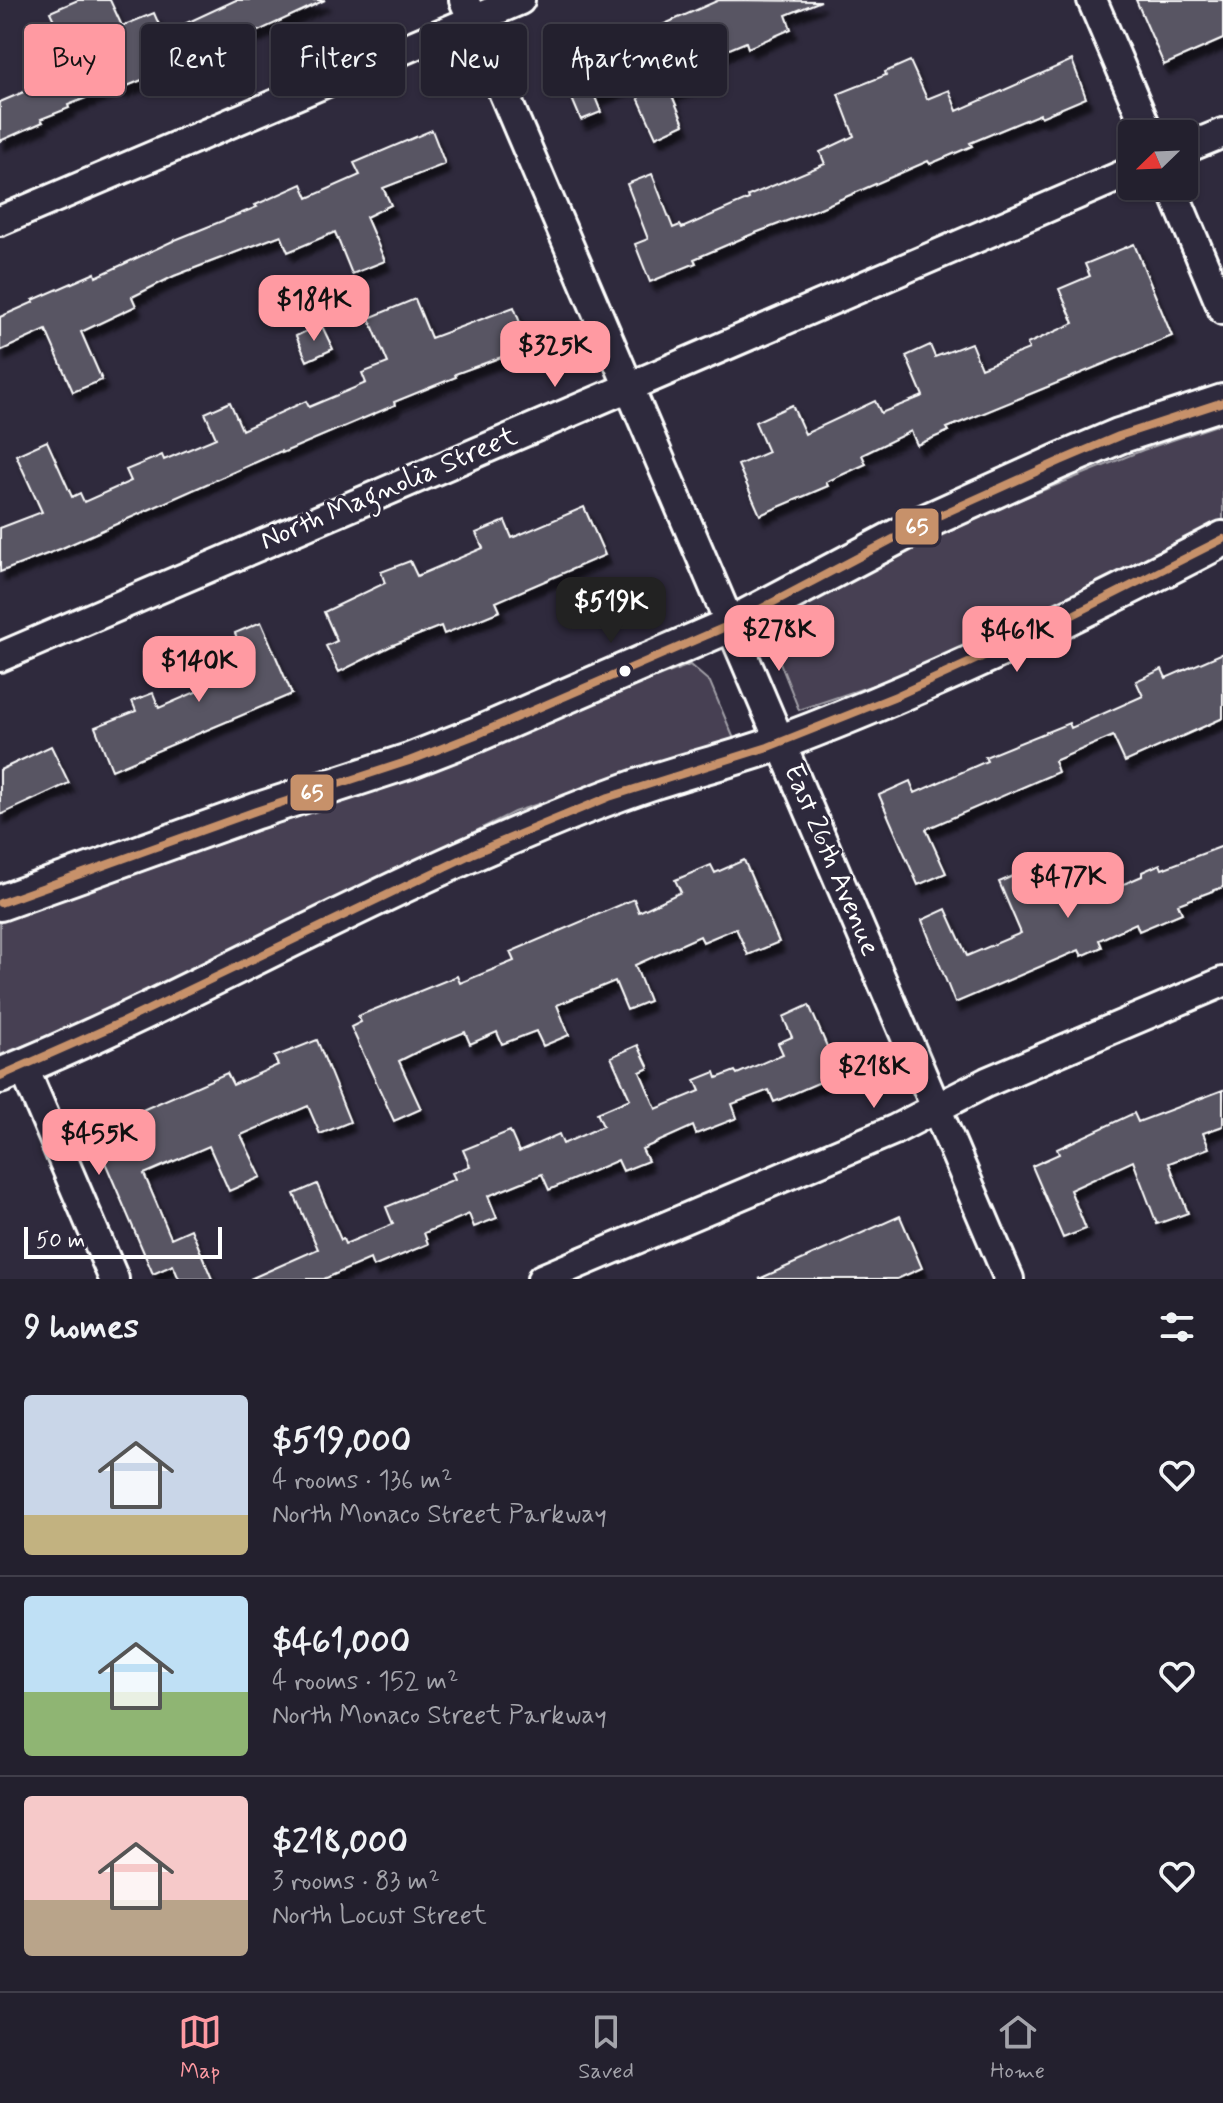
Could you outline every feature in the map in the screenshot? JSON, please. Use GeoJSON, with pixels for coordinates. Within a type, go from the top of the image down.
{"type":"FeatureCollection","features":[{"type":"Feature","properties":{"kind":"main road"},"geometry":{"type":"LineString","coordinates":[[0,903],[256,811],[409,761],[730,625],[936,517],[1119,436],[1223,402]]}},
{"type":"Feature","properties":{"kind":"main road"},"geometry":{"type":"LineString","coordinates":[[11,1071],[189,992],[319,925],[475,852],[653,782],[781,742],[978,661],[1104,601],[1223,539]]}},
{"type":"Feature","properties":{"kind":"street"},"geometry":{"type":"LineString","coordinates":[[0,221],[468,10],[520,0]]}},
{"type":"Feature","properties":{"kind":"street"},"geometry":{"type":"LineString","coordinates":[[1092,0],[1143,120]]}},
{"type":"Feature","properties":{"kind":"street","name":"East 26th Avenue"},"geometry":{"type":"LineString","coordinates":[[468,10],[1009,1279]]}},
{"type":"Feature","properties":{"kind":"street"},"geometry":{"type":"LineString","coordinates":[[1198,143],[1223,133]]}},
{"type":"Feature","properties":{"kind":"street","name":"North Magnolia Street"},"geometry":{"type":"LineString","coordinates":[[0,657],[1118,177]]}},
{"type":"Feature","properties":{"kind":"street"},"geometry":{"type":"LineString","coordinates":[[1177,200],[1223,310]]}},
{"type":"Feature","properties":{"kind":"street"},"geometry":{"type":"LineString","coordinates":[[542,1279],[894,1130],[987,1082],[1223,982]]}},
{"type":"Feature","properties":{"kind":"street"},"geometry":{"type":"LineString","coordinates":[[11,1071],[114,1279]]}},
{"type":"Feature","properties":{"kind":"shaded area"},"geometry":{"type":"Polygon","coordinates":[[[1223,423],[1223,526],[1086,595],[912,672],[799,710],[766,627],[952,527],[1143,450],[1223,423]]]}},
{"type":"Feature","properties":{"kind":"shaded area"},"geometry":{"type":"Polygon","coordinates":[[[690,665],[710,682],[734,739],[514,812],[140,999],[0,1055],[0,922],[424,772],[690,665]]]}},
{"type":"Feature","properties":{"kind":"building"},"geometry":{"type":"Polygon","coordinates":[[[78,0],[110,0],[121,24],[56,24],[50,12],[78,0]]]}},
{"type":"Feature","properties":{"kind":"building"},"geometry":{"type":"Polygon","coordinates":[[[236,0],[325,0],[255,33],[255,24],[184,24],[236,0]]]}},
{"type":"Feature","properties":{"kind":"building"},"geometry":{"type":"Polygon","coordinates":[[[719,0],[821,1],[786,15],[791,29],[748,48],[746,42],[727,50],[727,24],[664,24],[719,0]]]}},
{"type":"Feature","properties":{"kind":"building"},"geometry":{"type":"Polygon","coordinates":[[[1136,0],[1223,0],[1223,39],[1164,65],[1136,0]]]}},
{"type":"Feature","properties":{"kind":"building"},"geometry":{"type":"Polygon","coordinates":[[[154,13],[159,24],[141,24],[141,80],[125,87],[125,25],[154,13]]]}},
{"type":"Feature","properties":{"kind":"building"},"geometry":{"type":"Polygon","coordinates":[[[1072,60],[1086,98],[1041,117],[1040,114],[970,143],[972,146],[930,164],[928,161],[750,235],[650,282],[635,244],[648,239],[627,184],[652,174],[673,228],[680,225],[682,228],[825,164],[820,152],[854,136],[838,94],[886,75],[885,72],[910,61],[927,99],[949,90],[957,111],[1072,60]]]}},
{"type":"Feature","properties":{"kind":"building"},"geometry":{"type":"Polygon","coordinates":[[[24,92],[24,96],[90,96],[0,141],[0,102],[24,92]]]}},
{"type":"Feature","properties":{"kind":"building"},"geometry":{"type":"Polygon","coordinates":[[[571,96],[597,96],[595,97],[601,112],[581,120],[571,96]]]}},
{"type":"Feature","properties":{"kind":"building"},"geometry":{"type":"Polygon","coordinates":[[[637,96],[672,96],[684,124],[656,137],[637,96]]]}},
{"type":"Feature","properties":{"kind":"building"},"geometry":{"type":"Polygon","coordinates":[[[432,130],[445,164],[383,188],[391,205],[366,217],[385,261],[352,274],[335,232],[288,252],[281,235],[174,276],[132,297],[136,306],[81,332],[102,380],[73,392],[46,330],[0,351],[0,317],[33,300],[95,273],[96,277],[175,240],[257,207],[255,205],[302,184],[308,198],[360,175],[354,163],[432,130]]]}},
{"type":"Feature","properties":{"kind":"building"},"geometry":{"type":"Polygon","coordinates":[[[1134,244],[1172,336],[947,428],[949,431],[917,445],[911,431],[862,455],[866,464],[826,482],[828,486],[760,515],[738,465],[768,452],[755,422],[792,405],[805,434],[875,401],[881,413],[923,396],[906,356],[930,345],[935,357],[971,343],[981,368],[1029,349],[1027,344],[1074,323],[1059,289],[1090,276],[1085,264],[1134,244]]]}},
{"type":"Feature","properties":{"kind":"building"},"geometry":{"type":"Polygon","coordinates":[[[415,299],[431,338],[514,307],[529,347],[455,374],[456,377],[394,402],[395,405],[0,572],[0,528],[42,512],[16,455],[47,441],[72,497],[80,493],[84,502],[131,481],[126,470],[162,455],[164,460],[216,438],[205,413],[230,402],[242,430],[306,401],[309,407],[366,383],[362,373],[388,363],[369,318],[415,299]]]}},
{"type":"Feature","properties":{"kind":"building"},"geometry":{"type":"Polygon","coordinates":[[[321,324],[333,349],[307,361],[296,336],[321,324]]]}},
{"type":"Feature","properties":{"kind":"building"},"geometry":{"type":"Polygon","coordinates":[[[584,507],[605,555],[496,602],[500,611],[444,634],[441,626],[393,645],[339,672],[326,646],[337,641],[324,612],[385,583],[381,572],[410,561],[417,576],[483,548],[476,533],[505,521],[512,538],[584,507]]]}},
{"type":"Feature","properties":{"kind":"building"},"geometry":{"type":"Polygon","coordinates":[[[261,622],[292,694],[112,770],[95,727],[136,711],[132,701],[153,693],[159,708],[205,688],[200,678],[245,658],[235,633],[261,622]]]}},
{"type":"Feature","properties":{"kind":"building"},"geometry":{"type":"Polygon","coordinates":[[[1223,653],[1223,718],[1125,762],[1113,736],[1054,761],[1058,772],[926,829],[946,873],[918,885],[879,795],[910,781],[915,793],[987,761],[985,757],[1069,723],[1071,728],[1143,696],[1136,681],[1162,669],[1166,678],[1223,653]]]}},
{"type":"Feature","properties":{"kind":"building"},"geometry":{"type":"Polygon","coordinates":[[[51,746],[69,783],[0,815],[0,770],[51,746]]]}},
{"type":"Feature","properties":{"kind":"building"},"geometry":{"type":"Polygon","coordinates":[[[1223,846],[1223,887],[1178,904],[1182,913],[1139,931],[1136,923],[1099,940],[1102,947],[1082,956],[1079,950],[955,1003],[922,920],[946,909],[967,956],[1021,933],[999,882],[1030,869],[1036,885],[1074,869],[1087,900],[1142,876],[1142,872],[1160,864],[1162,869],[1223,846]]]}},
{"type":"Feature","properties":{"kind":"building"},"geometry":{"type":"Polygon","coordinates":[[[744,860],[779,942],[748,955],[736,928],[703,942],[700,936],[635,965],[649,1001],[627,1010],[615,981],[557,1005],[569,1035],[543,1046],[536,1031],[502,1044],[497,1032],[470,1044],[465,1032],[423,1049],[399,1061],[421,1109],[394,1121],[351,1027],[361,1022],[358,1016],[457,976],[460,983],[514,961],[510,952],[634,899],[639,912],[681,892],[675,880],[711,865],[715,873],[744,860]]]}},
{"type":"Feature","properties":{"kind":"building"},"geometry":{"type":"Polygon","coordinates":[[[809,1005],[839,1074],[774,1102],[769,1090],[732,1104],[737,1118],[696,1134],[693,1126],[642,1149],[648,1161],[623,1171],[618,1160],[549,1190],[542,1174],[488,1196],[497,1218],[474,1227],[469,1214],[424,1233],[428,1244],[373,1267],[370,1259],[324,1279],[250,1279],[318,1249],[294,1194],[317,1184],[345,1244],[393,1224],[386,1207],[455,1179],[452,1173],[470,1166],[463,1150],[510,1131],[519,1152],[559,1134],[563,1144],[603,1126],[597,1113],[630,1099],[611,1057],[638,1045],[649,1068],[640,1072],[656,1109],[700,1091],[695,1080],[715,1072],[717,1078],[735,1071],[737,1074],[783,1054],[778,1043],[792,1037],[783,1017],[809,1005]]]}},
{"type":"Feature","properties":{"kind":"building"},"geometry":{"type":"Polygon","coordinates":[[[317,1040],[350,1122],[320,1134],[308,1106],[241,1135],[261,1177],[229,1191],[209,1146],[144,1174],[171,1238],[191,1229],[212,1279],[179,1279],[173,1265],[153,1274],[92,1132],[227,1073],[233,1085],[278,1065],[274,1057],[317,1040]]]}},
{"type":"Feature","properties":{"kind":"building"},"geometry":{"type":"Polygon","coordinates":[[[1223,1090],[1223,1126],[1203,1133],[1209,1148],[1169,1163],[1188,1213],[1157,1224],[1133,1161],[1070,1190],[1086,1229],[1063,1238],[1032,1166],[1059,1154],[1057,1149],[1134,1113],[1138,1122],[1223,1090]]]}},
{"type":"Feature","properties":{"kind":"building"},"geometry":{"type":"Polygon","coordinates":[[[900,1216],[922,1268],[897,1279],[759,1279],[900,1216]]]}},
{"type":"Feature","properties":{"kind":"transit line","name":"65"},"geometry":{"type":"LineString","coordinates":[[0,903],[256,811],[409,761],[478,734],[730,625],[925,522],[1060,461],[1119,436],[1223,402]]}},
{"type":"Feature","properties":{"kind":"transit line","name":"65"},"geometry":{"type":"LineString","coordinates":[[0,1076],[120,1023],[474,853],[609,797],[768,747],[896,696],[1061,621],[1223,539]]}}]}
